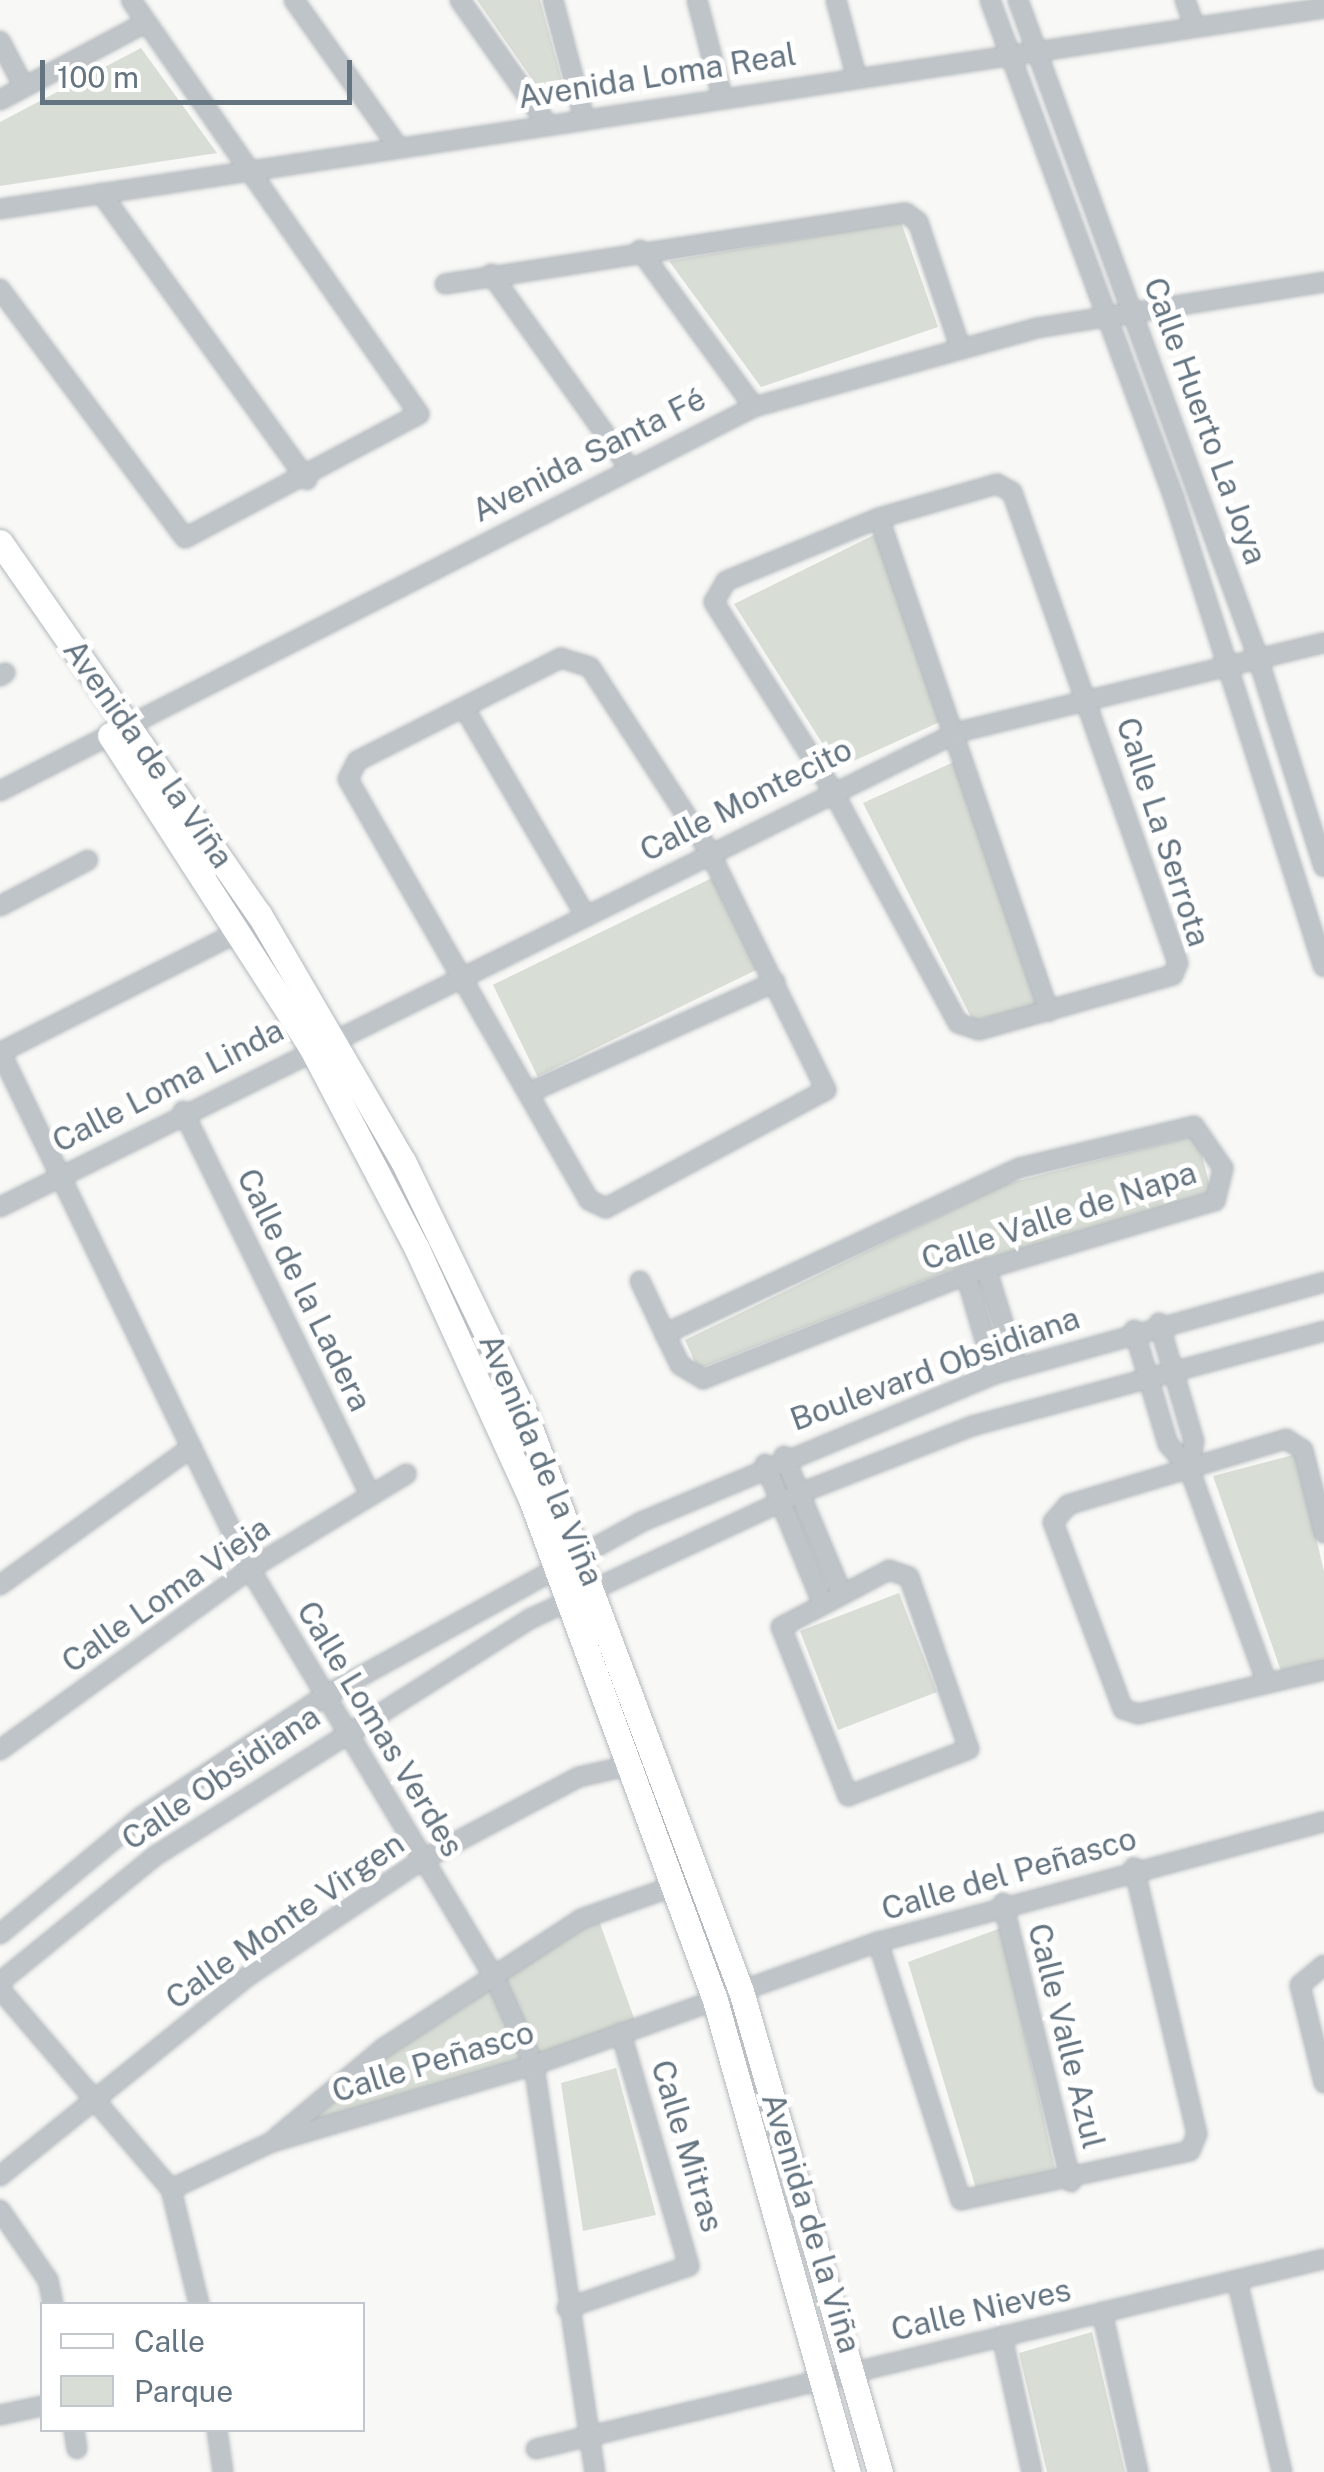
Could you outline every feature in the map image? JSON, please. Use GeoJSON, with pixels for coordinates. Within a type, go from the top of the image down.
{"type":"FeatureCollection","features":[{"type":"Feature","properties":{"kind":"street"},"geometry":{"type":"LineString","coordinates":[[0,289],[185,538],[307,480],[419,414],[253,170],[143,24],[131,0]]}},
{"type":"Feature","properties":{"kind":"street"},"geometry":{"type":"LineString","coordinates":[[294,0],[398,147]]}},
{"type":"Feature","properties":{"kind":"street"},"geometry":{"type":"LineString","coordinates":[[460,0],[547,124]]}},
{"type":"Feature","properties":{"kind":"street"},"geometry":{"type":"LineString","coordinates":[[553,0],[584,118]]}},
{"type":"Feature","properties":{"kind":"street"},"geometry":{"type":"LineString","coordinates":[[697,0],[722,96]]}},
{"type":"Feature","properties":{"kind":"street"},"geometry":{"type":"LineString","coordinates":[[836,0],[856,75]]}},
{"type":"Feature","properties":{"kind":"street","name":"Calle Huerto La Joya"},"geometry":{"type":"LineString","coordinates":[[990,0],[1228,661],[1324,967]]}},
{"type":"Feature","properties":{"kind":"street","name":"Calle Huerto La Joya"},"geometry":{"type":"LineString","coordinates":[[1018,0],[1134,309],[1257,656],[1324,867]]}},
{"type":"Feature","properties":{"kind":"street"},"geometry":{"type":"LineString","coordinates":[[1185,0],[1194,25]]}},
{"type":"Feature","properties":{"kind":"street","name":"Avenida Loma Real"},"geometry":{"type":"LineString","coordinates":[[0,209],[1006,52],[1324,8]]}},
{"type":"Feature","properties":{"kind":"street"},"geometry":{"type":"LineString","coordinates":[[0,100],[143,24]]}},
{"type":"Feature","properties":{"kind":"street"},"geometry":{"type":"LineString","coordinates":[[0,41],[24,88]]}},
{"type":"Feature","properties":{"kind":"street"},"geometry":{"type":"LineString","coordinates":[[101,193],[307,480]]}},
{"type":"Feature","properties":{"kind":"street"},"geometry":{"type":"LineString","coordinates":[[445,284],[640,250],[906,213],[918,222],[960,346]]}},
{"type":"Feature","properties":{"kind":"street"},"geometry":{"type":"LineString","coordinates":[[640,250],[754,406]]}},
{"type":"Feature","properties":{"kind":"street"},"geometry":{"type":"LineString","coordinates":[[491,274],[628,466]]}},
{"type":"Feature","properties":{"kind":"street","name":"Avenida Santa Fé"},"geometry":{"type":"LineString","coordinates":[[0,791],[628,466],[754,406],[960,346],[1106,314],[1324,282]]}},
{"type":"Feature","properties":{"kind":"street"},"geometry":{"type":"LineString","coordinates":[[1049,1012],[958,732],[879,518],[997,484],[1012,492],[1088,697]]}},
{"type":"Feature","properties":{"kind":"street","name":"Calle La Serrota"},"geometry":{"type":"LineString","coordinates":[[879,518],[726,581],[714,602],[831,788],[958,1022],[980,1030],[1173,975],[1178,963],[1088,697]]}},
{"type":"Feature","properties":{"kind":"street","name":"Avenida de la Viña"},"geometry":{"type":"LineString","coordinates":[[0,542],[321,1042],[569,1558],[597,1590],[741,1990],[856,2371],[880,2472]]}},
{"type":"Feature","properties":{"kind":"street","name":"Calle Montecito"},"geometry":{"type":"LineString","coordinates":[[321,1042],[586,916],[831,788],[958,732],[1228,661],[1324,643]]}},
{"type":"Feature","properties":{"kind":"street"},"geometry":{"type":"LineString","coordinates":[[578,658],[709,851],[775,982],[822,1096],[606,1208],[590,1200],[464,973],[348,780],[357,761],[578,658]]}},
{"type":"Feature","properties":{"kind":"street"},"geometry":{"type":"LineString","coordinates":[[466,711],[586,916]]}},
{"type":"Feature","properties":{"kind":"street","name":"Avenida de la Viña"},"geometry":{"type":"LineString","coordinates":[[119,730],[238,932],[321,1042]]}},
{"type":"Feature","properties":{"kind":"street"},"geometry":{"type":"LineString","coordinates":[[0,906],[88,860]]}},
{"type":"Feature","properties":{"kind":"street"},"geometry":{"type":"LineString","coordinates":[[0,1052],[238,932]]}},
{"type":"Feature","properties":{"kind":"street"},"geometry":{"type":"LineString","coordinates":[[528,1093],[775,982]]}},
{"type":"Feature","properties":{"kind":"street","name":"Calle Loma Linda"},"geometry":{"type":"LineString","coordinates":[[0,1206],[321,1042]]}},
{"type":"Feature","properties":{"kind":"street","name":"Calle Lomas Verdes"},"geometry":{"type":"LineString","coordinates":[[0,1052],[250,1569],[323,1698],[494,1976],[534,2065],[566,2308],[595,2472]]}},
{"type":"Feature","properties":{"kind":"street","name":"Calle de la Ladera"},"geometry":{"type":"LineString","coordinates":[[184,1111],[370,1495]]}},
{"type":"Feature","properties":{"kind":"street","name":"Calle Valle de Napa"},"geometry":{"type":"LineString","coordinates":[[640,1281],[665,1334],[686,1374],[703,1379],[986,1268],[1215,1201],[1224,1183],[1219,1153],[1200,1129],[1186,1126],[1019,1168],[665,1334]]}},
{"type":"Feature","properties":{"kind":"street"},"geometry":{"type":"LineString","coordinates":[[986,1268],[1017,1367]]}},
{"type":"Feature","properties":{"kind":"street"},"geometry":{"type":"LineString","coordinates":[[966,1275],[995,1374]]}},
{"type":"Feature","properties":{"kind":"street","name":"Boulevard Obsidiana"},"geometry":{"type":"LineString","coordinates":[[569,1558],[784,1456],[995,1374],[1159,1323],[1324,1282]]}},
{"type":"Feature","properties":{"kind":"street"},"geometry":{"type":"LineString","coordinates":[[1159,1323],[1194,1440],[1189,1468]]}},
{"type":"Feature","properties":{"kind":"street"},"geometry":{"type":"LineString","coordinates":[[1134,1330],[1168,1444],[1189,1468],[1267,1683]]}},
{"type":"Feature","properties":{"kind":"street","name":"Boulevard Obsidiana"},"geometry":{"type":"LineString","coordinates":[[597,1590],[800,1493],[1147,1372],[1324,1330]]}},
{"type":"Feature","properties":{"kind":"street"},"geometry":{"type":"LineString","coordinates":[[1324,1533],[1297,1441],[1189,1468],[1068,1505],[1053,1522],[1114,1701],[1138,1714],[1324,1670]]}},
{"type":"Feature","properties":{"kind":"street"},"geometry":{"type":"LineString","coordinates":[[3,1576],[192,1447]]}},
{"type":"Feature","properties":{"kind":"street"},"geometry":{"type":"LineString","coordinates":[[784,1456],[841,1591]]}},
{"type":"Feature","properties":{"kind":"street"},"geometry":{"type":"LineString","coordinates":[[766,1464],[821,1600]]}},
{"type":"Feature","properties":{"kind":"street","name":"Calle Loma Vieja"},"geometry":{"type":"LineString","coordinates":[[0,1750],[250,1569],[406,1474]]}},
{"type":"Feature","properties":{"kind":"street","name":"Avenida de la Viña"},"geometry":{"type":"LineString","coordinates":[[569,1558],[572,1599],[715,2000],[826,2379],[848,2472]]}},
{"type":"Feature","properties":{"kind":"street","name":"Calle Obsidiana"},"geometry":{"type":"LineString","coordinates":[[0,1934],[141,1817],[323,1698],[569,1558]]}},
{"type":"Feature","properties":{"kind":"street"},"geometry":{"type":"LineString","coordinates":[[889,1570],[909,1578],[968,1740],[966,1755],[860,1794],[840,1792],[782,1638],[787,1618],[821,1600],[889,1570]]}},
{"type":"Feature","properties":{"kind":"street","name":"Calle Obsidiana"},"geometry":{"type":"LineString","coordinates":[[0,1985],[155,1856],[344,1730],[572,1599],[597,1590]]}},
{"type":"Feature","properties":{"kind":"street","name":"Calle Monte Virgen"},"geometry":{"type":"LineString","coordinates":[[0,2176],[248,1976],[422,1860],[564,1784],[632,1764]]}},
{"type":"Feature","properties":{"kind":"street","name":"Calle del Peñasco"},"geometry":{"type":"LineString","coordinates":[[715,2000],[878,1942],[1004,1903],[1324,1822]]}},
{"type":"Feature","properties":{"kind":"street"},"geometry":{"type":"LineString","coordinates":[[878,1942],[953,2190],[974,2204],[1071,2182],[1196,2143],[1134,1868]]}},
{"type":"Feature","properties":{"kind":"street"},"geometry":{"type":"LineString","coordinates":[[272,2142],[338,2081],[594,1912],[674,1886]]}},
{"type":"Feature","properties":{"kind":"street","name":"Calle Valle Azul"},"geometry":{"type":"LineString","coordinates":[[1004,1903],[1071,2182]]}},
{"type":"Feature","properties":{"kind":"street"},"geometry":{"type":"LineString","coordinates":[[1324,1966],[1300,1985],[1324,2083]]}},
{"type":"Feature","properties":{"kind":"street"},"geometry":{"type":"LineString","coordinates":[[0,1985],[171,2189],[199,2302]]}},
{"type":"Feature","properties":{"kind":"street","name":"Calle Peñasco"},"geometry":{"type":"LineString","coordinates":[[171,2189],[272,2142],[534,2065],[715,2000]]}},
{"type":"Feature","properties":{"kind":"street","name":"Calle Mitras"},"geometry":{"type":"LineString","coordinates":[[566,2308],[690,2266],[621,2033]]}},
{"type":"Feature","properties":{"kind":"street"},"geometry":{"type":"LineString","coordinates":[[0,2210],[48,2280],[52,2302]]}},
{"type":"Feature","properties":{"kind":"street","name":"Calle Nieves"},"geometry":{"type":"LineString","coordinates":[[536,2449],[1324,2259]]}},
{"type":"Feature","properties":{"kind":"street"},"geometry":{"type":"LineString","coordinates":[[1237,2280],[1282,2472]]}},
{"type":"Feature","properties":{"kind":"street"},"geometry":{"type":"LineString","coordinates":[[1102,2312],[1138,2472]]}},
{"type":"Feature","properties":{"kind":"street"},"geometry":{"type":"LineString","coordinates":[[1002,2336],[1032,2472]]}},
{"type":"Feature","properties":{"kind":"street"},"geometry":{"type":"LineString","coordinates":[[0,2415],[40,2406]]}},
{"type":"Feature","properties":{"kind":"street"},"geometry":{"type":"LineString","coordinates":[[74,2432],[77,2450]]}},
{"type":"Feature","properties":{"kind":"street"},"geometry":{"type":"LineString","coordinates":[[217,2432],[223,2472]]}},
{"type":"Feature","properties":{"kind":"green space"},"geometry":{"type":"Polygon","coordinates":[[[477,0],[540,0],[567,99],[548,102],[477,0]]]}},
{"type":"Feature","properties":{"kind":"green space"},"geometry":{"type":"Polygon","coordinates":[[[141,48],[217,153],[0,186],[0,122],[141,48]]]}},
{"type":"Feature","properties":{"kind":"green space"},"geometry":{"type":"Polygon","coordinates":[[[901,222],[938,327],[761,387],[669,261],[901,222]]]}},
{"type":"Feature","properties":{"kind":"green space"},"geometry":{"type":"Polygon","coordinates":[[[876,534],[942,721],[838,768],[734,604],[876,534]]]}},
{"type":"Feature","properties":{"kind":"green space"},"geometry":{"type":"Polygon","coordinates":[[[956,761],[1038,1005],[973,1021],[863,803],[956,761]]]}},
{"type":"Feature","properties":{"kind":"green space"},"geometry":{"type":"Polygon","coordinates":[[[714,877],[759,969],[538,1077],[493,985],[714,877]]]}},
{"type":"Feature","properties":{"kind":"green space"},"geometry":{"type":"Polygon","coordinates":[[[1197,1135],[1212,1195],[950,1270],[698,1369],[685,1340],[1005,1184],[1197,1135]]]}},
{"type":"Feature","properties":{"kind":"green space"},"geometry":{"type":"Polygon","coordinates":[[[1297,1454],[1324,1572],[1324,1663],[1282,1674],[1213,1476],[1297,1454]]]}},
{"type":"Feature","properties":{"kind":"green space"},"geometry":{"type":"Polygon","coordinates":[[[899,1593],[937,1692],[838,1730],[800,1631],[899,1593]]]}},
{"type":"Feature","properties":{"kind":"green space"},"geometry":{"type":"Polygon","coordinates":[[[597,1915],[635,2021],[537,2061],[499,1979],[597,1915]]]}},
{"type":"Feature","properties":{"kind":"green space"},"geometry":{"type":"Polygon","coordinates":[[[1001,1928],[1056,2173],[977,2192],[908,1962],[1001,1928]]]}},
{"type":"Feature","properties":{"kind":"green space"},"geometry":{"type":"Polygon","coordinates":[[[491,1984],[526,2061],[290,2129],[345,2080],[491,1984]]]}},
{"type":"Feature","properties":{"kind":"green space"},"geometry":{"type":"Polygon","coordinates":[[[616,2068],[656,2215],[583,2231],[561,2083],[616,2068]]]}},
{"type":"Feature","properties":{"kind":"green space"},"geometry":{"type":"Polygon","coordinates":[[[1092,2332],[1125,2472],[1047,2472],[1019,2353],[1092,2332]]]}}]}
